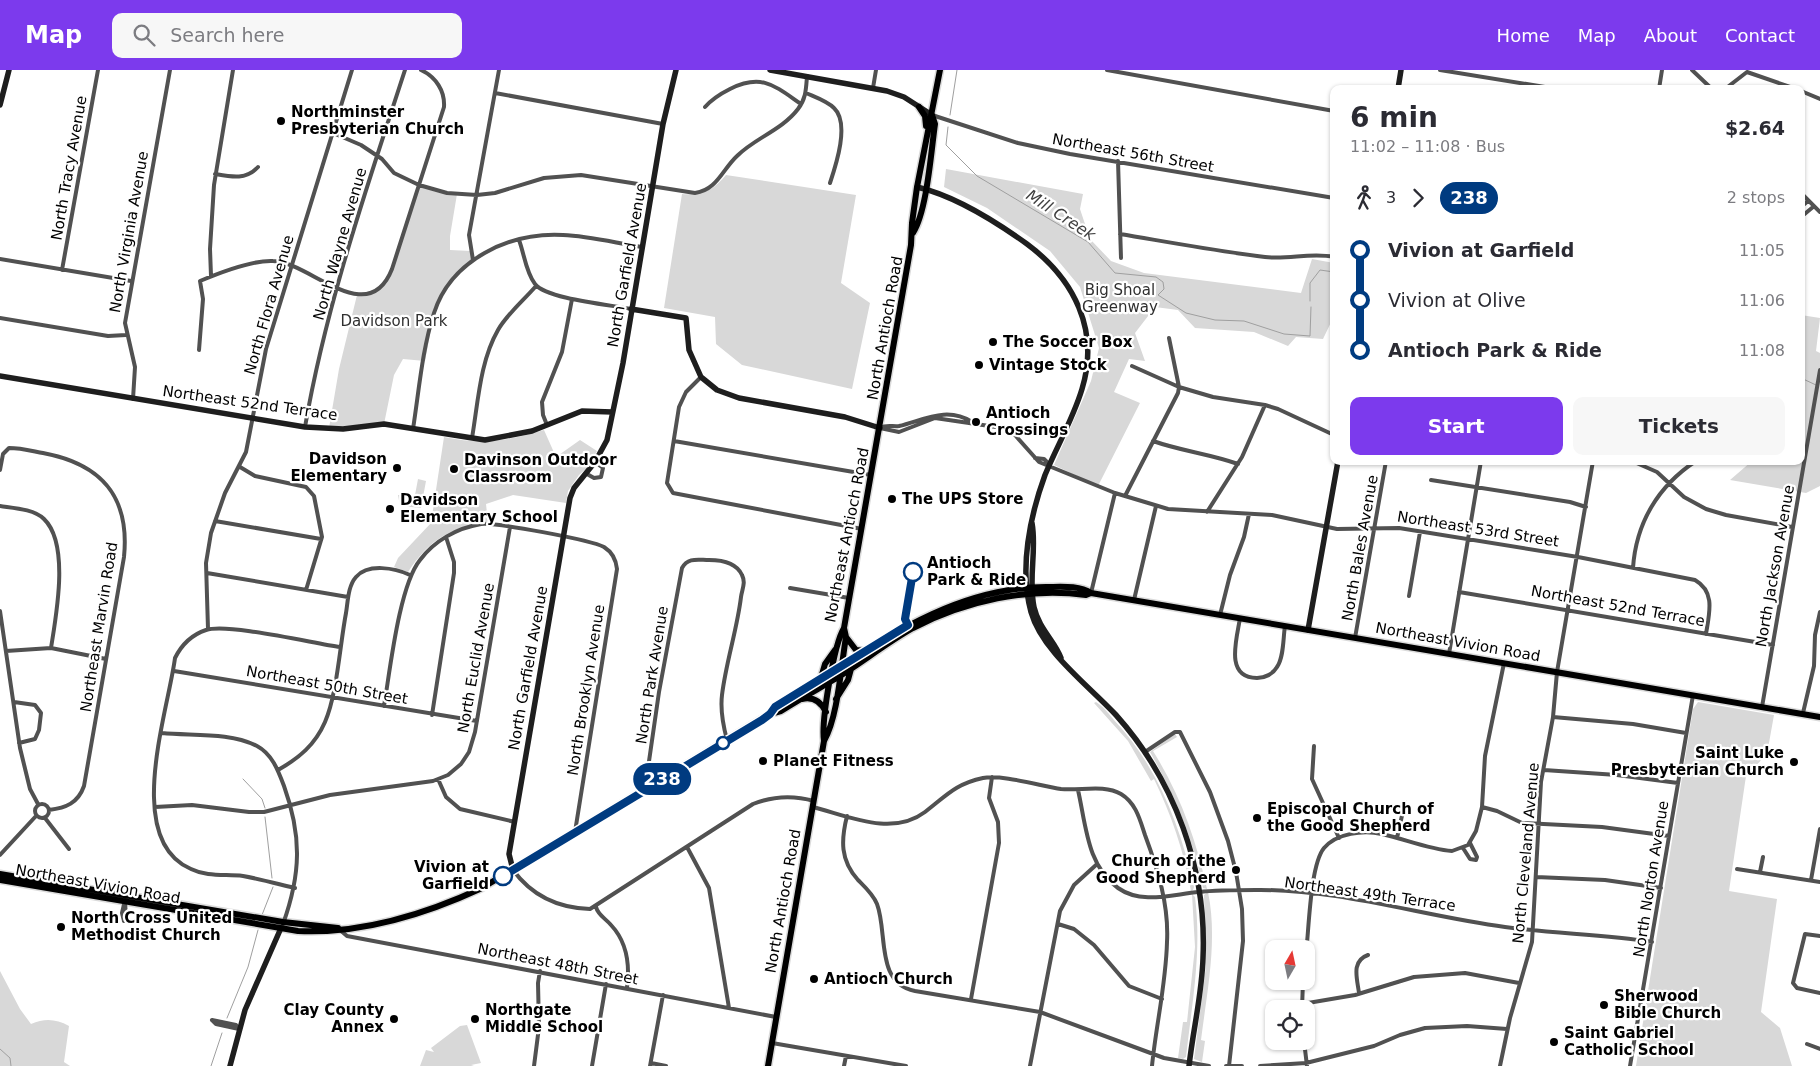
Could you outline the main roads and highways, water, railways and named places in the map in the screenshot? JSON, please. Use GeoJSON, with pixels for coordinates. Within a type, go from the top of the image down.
{"type":"FeatureCollection","features":[{"type":"Feature","properties":{"kind":"main road","name":"North Antioch Road"},"geometry":{"type":"LineString","coordinates":[[880,428],[913,233],[912,223],[917,187],[940,70]]}},
{"type":"Feature","properties":{"kind":"main road"},"geometry":{"type":"LineString","coordinates":[[919,107],[925,116],[927,129]]}},
{"type":"Feature","properties":{"kind":"main road","name":"North Antioch Road"},"geometry":{"type":"LineString","coordinates":[[913,233],[918,224],[925,189],[935,124],[932,115]]}},
{"type":"Feature","properties":{"kind":"main road","name":"Northeast Antioch Road"},"geometry":{"type":"LineString","coordinates":[[837,647],[839,636],[844,628],[850,598],[880,428]]}},
{"type":"Feature","properties":{"kind":"main road","name":"Northeast Vivion Road"},"geometry":{"type":"LineString","coordinates":[[836,674],[841,668],[917,620],[950,605],[989,593],[1071,587],[1091,593],[1820,717]]}},
{"type":"Feature","properties":{"kind":"main road","name":"Northeast Vivion Road"},"geometry":{"type":"LineString","coordinates":[[770,714],[775,707],[820,681],[851,668],[911,629],[939,616],[1030,590]]}},
{"type":"Feature","properties":{"kind":"main road"},"geometry":{"type":"LineString","coordinates":[[844,628],[846,637],[856,650],[867,651]]}},
{"type":"Feature","properties":{"kind":"main road","name":"Northeast Antioch Road"},"geometry":{"type":"LineString","coordinates":[[841,668],[846,637]]}},
{"type":"Feature","properties":{"kind":"main road","name":"North Antioch Road"},"geometry":{"type":"LineString","coordinates":[[824,741],[829,732],[835,700],[837,647]]}},
{"type":"Feature","properties":{"kind":"main road"},"geometry":{"type":"LineString","coordinates":[[820,681],[825,664],[837,647]]}},
{"type":"Feature","properties":{"kind":"main road"},"geometry":{"type":"LineString","coordinates":[[835,700],[848,680],[851,668]]}},
{"type":"Feature","properties":{"kind":"main road","name":"North Antioch Road"},"geometry":{"type":"LineString","coordinates":[[768,1066],[824,741],[823,731],[831,681],[836,674]]}},
{"type":"Feature","properties":{"kind":"main road","name":"Northeast Vivion Road"},"geometry":{"type":"LineString","coordinates":[[0,874],[282,925],[339,928],[396,920],[450,903],[513,870],[770,714],[781,711],[831,681]]}},
{"type":"Feature","properties":{"kind":"main road"},"geometry":{"type":"LineString","coordinates":[[794,702],[812,698],[818,701],[826,712]]}},
{"type":"Feature","properties":{"kind":"main road","name":"Northeast Vivion Road"},"geometry":{"type":"LineString","coordinates":[[0,880],[87,895],[126,898]]}},
{"type":"Feature","properties":{"kind":"main road"},"geometry":{"type":"LineString","coordinates":[[87,895],[95,890]]}},
{"type":"Feature","properties":{"kind":"waterway","name":"Mill Creek"},"geometry":{"type":"LineString","coordinates":[[950,115],[957,70]]}},
{"type":"Feature","properties":{"kind":"waterway","name":"Mill Creek"},"geometry":{"type":"LineString","coordinates":[[948,127],[946,145],[977,176],[1088,242],[1115,273],[1156,277],[1163,282],[1164,289],[1158,295],[1186,313],[1215,320],[1244,321],[1284,334],[1310,336],[1311,307]]}},
{"type":"Feature","properties":{"kind":"waterway","name":"Mill Creek"},"geometry":{"type":"LineString","coordinates":[[1310,301],[1310,283],[1320,270],[1330,271]]}},
{"type":"Feature","properties":{"kind":"waterway","name":"Mill Creek"},"geometry":{"type":"LineString","coordinates":[[1805,380],[1816,385]]}},
{"type":"Feature","properties":{"kind":"waterway"},"geometry":{"type":"LineString","coordinates":[[243,779],[262,799],[265,808]]}},
{"type":"Feature","properties":{"kind":"waterway"},"geometry":{"type":"LineString","coordinates":[[265,817],[272,878]]}},
{"type":"Feature","properties":{"kind":"waterway"},"geometry":{"type":"LineString","coordinates":[[262,915],[273,887]]}},
{"type":"Feature","properties":{"kind":"waterway"},"geometry":{"type":"LineString","coordinates":[[227,1018],[248,967],[258,930]]}},
{"type":"Feature","properties":{"kind":"waterway"},"geometry":{"type":"LineString","coordinates":[[211,1066],[222,1033]]}},
{"type":"Feature","properties":{"kind":"waterway"},"geometry":{"type":"LineString","coordinates":[[0,1049],[10,1058],[11,1066]]}},
{"type":"Feature","properties":{"kind":"place","name":"Northminster Presbyterian Church"},"geometry":{"type":"Point","coordinates":[281,121]}},
{"type":"Feature","properties":{"kind":"place","name":"The Soccer Box"},"geometry":{"type":"Point","coordinates":[993,342]}},
{"type":"Feature","properties":{"kind":"place","name":"Vintage Stock"},"geometry":{"type":"Point","coordinates":[979,365]}},
{"type":"Feature","properties":{"kind":"place","name":"Antioch Crossings"},"geometry":{"type":"Point","coordinates":[976,422]}},
{"type":"Feature","properties":{"kind":"place","name":"Davidson Elementary"},"geometry":{"type":"Point","coordinates":[397,468]}},
{"type":"Feature","properties":{"kind":"place","name":"Davinson Outdoor Classroom"},"geometry":{"type":"Point","coordinates":[454,469]}},
{"type":"Feature","properties":{"kind":"place","name":"The UPS Store"},"geometry":{"type":"Point","coordinates":[892,499]}},
{"type":"Feature","properties":{"kind":"place","name":"Davidson Elementary School"},"geometry":{"type":"Point","coordinates":[390,509]}},
{"type":"Feature","properties":{"kind":"place","name":"Antioch Park & Ride"},"geometry":{"type":"Point","coordinates":[913,572]}},
{"type":"Feature","properties":{"kind":"place","name":"Planet Fitness"},"geometry":{"type":"Point","coordinates":[763,761]}},
{"type":"Feature","properties":{"kind":"place","name":"Saint Luke Presbyterian Church"},"geometry":{"type":"Point","coordinates":[1794,762]}},
{"type":"Feature","properties":{"kind":"place","name":"Episcopal Church of the Good Shepherd"},"geometry":{"type":"Point","coordinates":[1257,818]}},
{"type":"Feature","properties":{"kind":"place","name":"Church of the Good Shepherd"},"geometry":{"type":"Point","coordinates":[1236,870]}},
{"type":"Feature","properties":{"kind":"place","name":"Vivion at Garfield"},"geometry":{"type":"Point","coordinates":[503,876]}},
{"type":"Feature","properties":{"kind":"place","name":"North Cross United Methodist Church"},"geometry":{"type":"Point","coordinates":[61,927]}},
{"type":"Feature","properties":{"kind":"place","name":"Antioch Church"},"geometry":{"type":"Point","coordinates":[814,979]}},
{"type":"Feature","properties":{"kind":"place","name":"Sherwood Bible Church"},"geometry":{"type":"Point","coordinates":[1604,1005]}},
{"type":"Feature","properties":{"kind":"place","name":"Clay County Annex"},"geometry":{"type":"Point","coordinates":[394,1019]}},
{"type":"Feature","properties":{"kind":"place","name":"Northgate Middle School"},"geometry":{"type":"Point","coordinates":[475,1019]}},
{"type":"Feature","properties":{"kind":"place","name":"Saint Gabriel Catholic School"},"geometry":{"type":"Point","coordinates":[1554,1042]}},
{"type":"Feature","properties":{"kind":"park label","name":"Big Shoal Greenway"},"geometry":{"type":"Point","coordinates":[1120,298]}},
{"type":"Feature","properties":{"kind":"park label","name":"Davidson Park"},"geometry":{"type":"Point","coordinates":[394,321]}}]}
